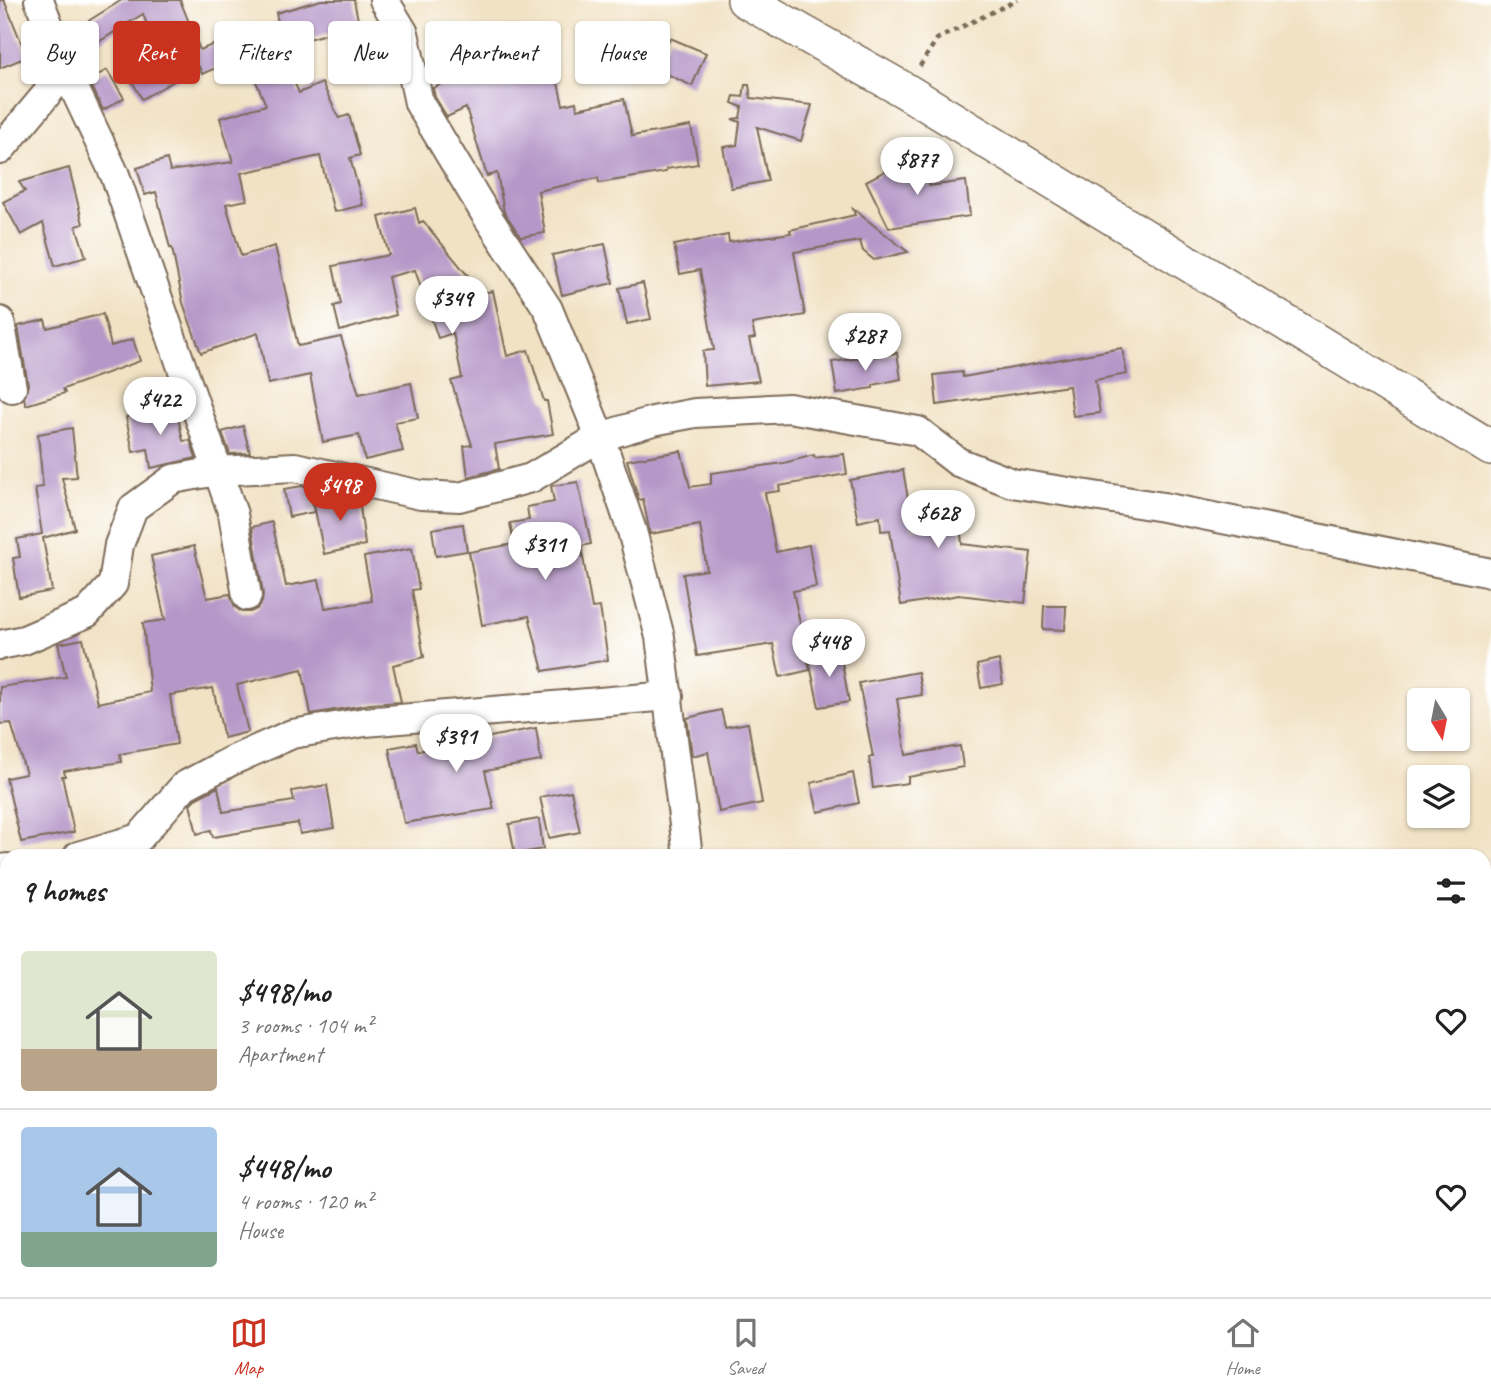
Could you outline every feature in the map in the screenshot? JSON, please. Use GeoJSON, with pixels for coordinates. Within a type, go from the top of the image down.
{"type":"FeatureCollection","features":[{"type":"Feature","properties":{"kind":"street"},"geometry":{"type":"LineString","coordinates":[[39,0],[47,21]]}},
{"type":"Feature","properties":{"kind":"street"},"geometry":{"type":"LineString","coordinates":[[384,0],[404,33],[419,103],[548,309],[600,437],[632,531],[660,637],[687,849]]}},
{"type":"Feature","properties":{"kind":"street"},"geometry":{"type":"LineString","coordinates":[[747,0],[904,90],[1491,448]]}},
{"type":"Feature","properties":{"kind":"street"},"geometry":{"type":"LineString","coordinates":[[0,150],[55,84]]}},
{"type":"Feature","properties":{"kind":"street"},"geometry":{"type":"LineString","coordinates":[[72,84],[116,175],[233,514],[247,596]]}},
{"type":"Feature","properties":{"kind":"street"},"geometry":{"type":"LineString","coordinates":[[0,321],[12,388]]}},
{"type":"Feature","properties":{"kind":"street"},"geometry":{"type":"LineString","coordinates":[[0,645],[24,640],[87,613],[113,584],[119,545],[132,508],[173,479],[217,471],[295,467],[421,495],[459,497],[531,478],[600,437],[653,421],[695,413],[789,408],[918,431],[958,462],[1012,483],[1163,506],[1491,573]]}},
{"type":"Feature","properties":{"kind":"street"},"geometry":{"type":"LineString","coordinates":[[102,849],[139,838],[184,786],[231,761],[292,734],[365,722],[669,696]]}},
{"type":"Feature","properties":{"kind":"path"},"geometry":{"type":"LineString","coordinates":[[904,90],[937,39],[1017,0]]}},
{"type":"Feature","properties":{"kind":"building"},"geometry":{"type":"Polygon","coordinates":[[[0,0],[4,0],[21,42],[21,59],[0,68],[0,0]]]}},
{"type":"Feature","properties":{"kind":"building"},"geometry":{"type":"Polygon","coordinates":[[[122,0],[180,0],[188,21],[146,21],[143,14],[132,21],[113,21],[113,33],[99,42],[99,21],[88,21],[122,0]]]}},
{"type":"Feature","properties":{"kind":"building"},"geometry":{"type":"Polygon","coordinates":[[[321,0],[354,0],[358,21],[328,21],[328,33],[314,37],[314,21],[278,21],[276,13],[321,0]]]}},
{"type":"Feature","properties":{"kind":"building"},"geometry":{"type":"Polygon","coordinates":[[[670,38],[706,53],[692,86],[670,76],[670,38]]]}},
{"type":"Feature","properties":{"kind":"building"},"geometry":{"type":"Polygon","coordinates":[[[214,44],[214,69],[202,74],[200,50],[214,44]]]}},
{"type":"Feature","properties":{"kind":"building"},"geometry":{"type":"Polygon","coordinates":[[[107,70],[113,84],[124,98],[103,110],[91,84],[99,84],[99,74],[107,70]]]}},
{"type":"Feature","properties":{"kind":"building"},"geometry":{"type":"Polygon","coordinates":[[[322,83],[339,118],[349,115],[360,155],[350,158],[363,205],[334,212],[320,156],[241,173],[247,200],[226,204],[241,256],[275,246],[298,346],[341,337],[359,394],[411,383],[418,418],[395,422],[403,451],[365,460],[359,435],[323,442],[310,375],[268,384],[258,333],[201,353],[183,303],[172,248],[156,192],[145,195],[137,168],[167,159],[170,171],[233,162],[220,118],[266,105],[257,84],[295,84],[299,93],[322,83]]]}},
{"type":"Feature","properties":{"kind":"building"},"geometry":{"type":"Polygon","coordinates":[[[134,84],[169,84],[142,99],[134,84]]]}},
{"type":"Feature","properties":{"kind":"building"},"geometry":{"type":"Polygon","coordinates":[[[442,84],[558,84],[563,105],[576,102],[577,109],[624,99],[632,136],[691,126],[698,164],[599,183],[598,178],[538,191],[545,233],[521,237],[504,212],[497,173],[487,176],[466,108],[447,117],[435,97],[433,88],[442,84]]]}},
{"type":"Feature","properties":{"kind":"building"},"geometry":{"type":"Polygon","coordinates":[[[745,85],[749,85],[751,98],[812,105],[801,141],[757,127],[768,181],[731,188],[723,147],[737,145],[740,122],[732,119],[740,118],[742,107],[732,103],[734,96],[743,97],[745,85]]]}},
{"type":"Feature","properties":{"kind":"building"},"geometry":{"type":"Polygon","coordinates":[[[925,163],[929,186],[966,181],[970,216],[889,228],[866,181],[893,167],[925,163]]]}},
{"type":"Feature","properties":{"kind":"building"},"geometry":{"type":"Polygon","coordinates":[[[69,168],[83,224],[76,226],[86,257],[55,266],[43,223],[21,235],[3,202],[25,191],[19,182],[69,168]]]}},
{"type":"Feature","properties":{"kind":"building"},"geometry":{"type":"Polygon","coordinates":[[[415,208],[419,223],[423,221],[482,293],[493,291],[507,356],[528,350],[544,401],[547,401],[553,434],[495,444],[499,469],[468,477],[464,446],[472,445],[451,381],[462,378],[453,333],[438,338],[415,270],[388,277],[396,315],[340,331],[334,306],[341,304],[333,266],[389,255],[379,217],[415,208]]]}},
{"type":"Feature","properties":{"kind":"building"},"geometry":{"type":"Polygon","coordinates":[[[853,209],[908,252],[874,260],[863,251],[860,241],[794,252],[805,315],[752,324],[755,338],[749,339],[759,381],[705,386],[703,351],[714,350],[700,270],[680,274],[674,245],[728,235],[729,242],[791,233],[790,230],[855,215],[853,209]]]}},
{"type":"Feature","properties":{"kind":"building"},"geometry":{"type":"Polygon","coordinates":[[[605,244],[613,283],[562,295],[552,255],[605,244]]]}},
{"type":"Feature","properties":{"kind":"building"},"geometry":{"type":"Polygon","coordinates":[[[643,283],[651,319],[627,324],[619,288],[643,283]]]}},
{"type":"Feature","properties":{"kind":"building"},"geometry":{"type":"Polygon","coordinates":[[[103,314],[111,346],[133,339],[140,361],[63,389],[65,393],[26,405],[24,398],[28,385],[18,326],[45,320],[47,328],[103,314]]]}},
{"type":"Feature","properties":{"kind":"building"},"geometry":{"type":"Polygon","coordinates":[[[1122,348],[1127,374],[1095,380],[1100,413],[1073,416],[1069,386],[937,405],[934,375],[962,372],[963,377],[1122,348]]]}},
{"type":"Feature","properties":{"kind":"building"},"geometry":{"type":"Polygon","coordinates":[[[897,353],[901,379],[873,385],[873,388],[837,394],[832,362],[897,353]]]}},
{"type":"Feature","properties":{"kind":"building"},"geometry":{"type":"Polygon","coordinates":[[[176,408],[183,441],[190,440],[196,458],[151,468],[148,449],[133,452],[126,417],[176,408]]]}},
{"type":"Feature","properties":{"kind":"building"},"geometry":{"type":"Polygon","coordinates":[[[243,426],[250,453],[230,454],[222,432],[243,426]]]}},
{"type":"Feature","properties":{"kind":"building"},"geometry":{"type":"Polygon","coordinates":[[[72,428],[77,477],[62,478],[75,529],[43,538],[52,591],[19,597],[13,558],[20,557],[17,539],[42,534],[35,488],[43,487],[38,434],[72,428]]]}},
{"type":"Feature","properties":{"kind":"building"},"geometry":{"type":"Polygon","coordinates":[[[681,451],[690,487],[711,484],[711,473],[784,463],[814,455],[815,458],[844,454],[847,474],[779,486],[780,491],[765,493],[776,552],[809,545],[816,587],[793,591],[810,670],[780,677],[773,644],[697,656],[683,574],[707,570],[700,525],[650,534],[643,499],[639,500],[627,460],[681,451]]]}},
{"type":"Feature","properties":{"kind":"building"},"geometry":{"type":"Polygon","coordinates":[[[903,470],[913,528],[960,523],[962,544],[1031,552],[1025,603],[959,595],[901,605],[890,530],[881,531],[880,517],[858,522],[850,480],[903,470]]]}},
{"type":"Feature","properties":{"kind":"building"},"geometry":{"type":"Polygon","coordinates":[[[578,482],[591,544],[581,546],[592,608],[600,607],[608,660],[543,671],[529,616],[482,625],[469,552],[514,544],[510,523],[529,520],[527,507],[554,502],[551,486],[578,482]]]}},
{"type":"Feature","properties":{"kind":"building"},"geometry":{"type":"Polygon","coordinates":[[[310,487],[314,512],[289,517],[284,489],[310,487]]]}},
{"type":"Feature","properties":{"kind":"building"},"geometry":{"type":"Polygon","coordinates":[[[348,496],[359,498],[365,545],[324,554],[313,500],[348,496]]]}},
{"type":"Feature","properties":{"kind":"building"},"geometry":{"type":"Polygon","coordinates":[[[272,522],[286,586],[319,580],[325,608],[372,601],[364,557],[412,548],[419,589],[412,590],[424,657],[393,665],[401,702],[370,704],[311,714],[302,669],[237,685],[248,732],[224,738],[213,688],[170,695],[177,744],[120,754],[121,762],[64,771],[65,776],[62,776],[74,832],[21,842],[6,778],[26,774],[11,723],[0,724],[0,687],[66,677],[58,644],[83,639],[98,703],[150,692],[143,623],[165,620],[151,556],[194,546],[207,598],[230,594],[235,607],[242,612],[250,612],[257,609],[263,594],[252,527],[272,522]]]}},
{"type":"Feature","properties":{"kind":"building"},"geometry":{"type":"Polygon","coordinates":[[[463,524],[467,551],[436,556],[432,529],[463,524]]]}},
{"type":"Feature","properties":{"kind":"building"},"geometry":{"type":"Polygon","coordinates":[[[1044,606],[1066,606],[1065,630],[1043,629],[1044,606]]]}},
{"type":"Feature","properties":{"kind":"building"},"geometry":{"type":"Polygon","coordinates":[[[840,651],[849,702],[819,707],[808,656],[840,651]]]}},
{"type":"Feature","properties":{"kind":"building"},"geometry":{"type":"Polygon","coordinates":[[[999,660],[1003,684],[981,688],[977,665],[999,660]]]}},
{"type":"Feature","properties":{"kind":"building"},"geometry":{"type":"Polygon","coordinates":[[[918,672],[922,695],[897,699],[906,755],[960,746],[963,767],[908,777],[908,783],[873,788],[869,757],[873,757],[859,683],[918,672]]]}},
{"type":"Feature","properties":{"kind":"building"},"geometry":{"type":"Polygon","coordinates":[[[721,710],[725,727],[748,723],[762,803],[719,812],[708,752],[692,756],[687,718],[721,710]]]}},
{"type":"Feature","properties":{"kind":"building"},"geometry":{"type":"Polygon","coordinates":[[[536,728],[541,761],[485,771],[494,809],[404,823],[389,748],[416,743],[418,751],[536,728]]]}},
{"type":"Feature","properties":{"kind":"building"},"geometry":{"type":"Polygon","coordinates":[[[853,773],[859,803],[818,812],[811,783],[853,773]]]}},
{"type":"Feature","properties":{"kind":"building"},"geometry":{"type":"Polygon","coordinates":[[[327,785],[334,828],[300,834],[298,823],[213,837],[211,830],[197,834],[190,804],[218,787],[223,812],[294,801],[292,791],[327,785]]]}},
{"type":"Feature","properties":{"kind":"building"},"geometry":{"type":"Polygon","coordinates":[[[571,791],[580,832],[549,838],[540,797],[571,791]]]}},
{"type":"Feature","properties":{"kind":"building"},"geometry":{"type":"Polygon","coordinates":[[[539,819],[543,849],[514,849],[509,824],[539,819]]]}}]}
